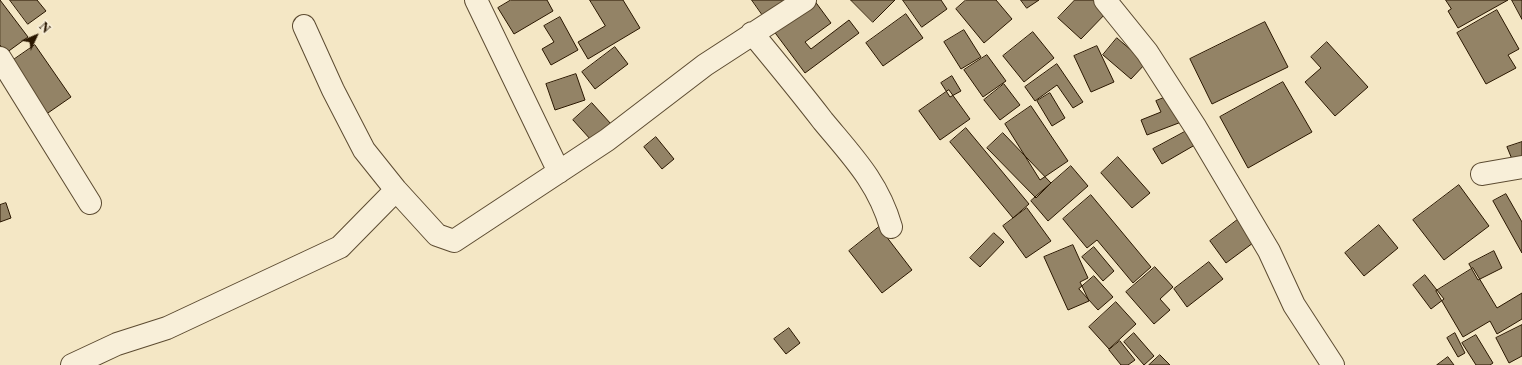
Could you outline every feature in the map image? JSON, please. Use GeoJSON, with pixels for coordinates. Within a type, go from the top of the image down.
{"type":"FeatureCollection","features":[{"type":"Feature","properties":{"kind":"street"},"geometry":{"type":"LineString","coordinates":[[476,0],[559,172]]}},
{"type":"Feature","properties":{"kind":"street"},"geometry":{"type":"LineString","coordinates":[[304,26],[333,90],[364,150],[396,190],[437,235],[454,241],[607,140],[705,65],[752,33],[805,0]]}},
{"type":"Feature","properties":{"kind":"street"},"geometry":{"type":"LineString","coordinates":[[1105,0],[1147,52],[1196,128],[1269,251],[1294,305],[1333,365]]}},
{"type":"Feature","properties":{"kind":"street"},"geometry":{"type":"LineString","coordinates":[[752,33],[859,164],[876,189],[891,227]]}},
{"type":"Feature","properties":{"kind":"street"},"geometry":{"type":"LineString","coordinates":[[0,58],[90,203]]}},
{"type":"Feature","properties":{"kind":"street"},"geometry":{"type":"LineString","coordinates":[[1482,174],[1522,166]]}},
{"type":"Feature","properties":{"kind":"street"},"geometry":{"type":"LineString","coordinates":[[72,365],[117,344],[167,328],[340,247],[396,190]]}},
{"type":"Feature","properties":{"kind":"building"},"geometry":{"type":"Polygon","coordinates":[[[0,0],[28,37],[6,53],[0,45],[0,0]]]}},
{"type":"Feature","properties":{"kind":"building"},"geometry":{"type":"Polygon","coordinates":[[[10,0],[37,0],[46,11],[28,24],[10,0]]]}},
{"type":"Feature","properties":{"kind":"building"},"geometry":{"type":"Polygon","coordinates":[[[511,0],[547,0],[553,11],[514,34],[498,8],[511,0]]]}},
{"type":"Feature","properties":{"kind":"building"},"geometry":{"type":"Polygon","coordinates":[[[590,0],[623,0],[640,28],[588,59],[578,42],[605,26],[590,0]]]}},
{"type":"Feature","properties":{"kind":"building"},"geometry":{"type":"Polygon","coordinates":[[[752,0],[800,0],[769,24],[752,0]]]}},
{"type":"Feature","properties":{"kind":"building"},"geometry":{"type":"Polygon","coordinates":[[[814,0],[831,23],[805,42],[811,49],[849,20],[859,33],[805,73],[773,30],[814,0]]]}},
{"type":"Feature","properties":{"kind":"building"},"geometry":{"type":"Polygon","coordinates":[[[851,0],[895,0],[873,22],[851,0]]]}},
{"type":"Feature","properties":{"kind":"building"},"geometry":{"type":"Polygon","coordinates":[[[903,0],[941,0],[947,9],[922,27],[903,0]]]}},
{"type":"Feature","properties":{"kind":"building"},"geometry":{"type":"Polygon","coordinates":[[[966,0],[996,0],[1012,19],[984,43],[956,9],[966,0]]]}},
{"type":"Feature","properties":{"kind":"building"},"geometry":{"type":"Polygon","coordinates":[[[1021,0],[1039,0],[1027,8],[1021,0]]]}},
{"type":"Feature","properties":{"kind":"building"},"geometry":{"type":"Polygon","coordinates":[[[1075,0],[1099,0],[1109,10],[1081,39],[1058,18],[1075,0]]]}},
{"type":"Feature","properties":{"kind":"building"},"geometry":{"type":"Polygon","coordinates":[[[1446,0],[1508,0],[1458,28],[1448,11],[1451,9],[1446,0]]]}},
{"type":"Feature","properties":{"kind":"building"},"geometry":{"type":"Polygon","coordinates":[[[1512,0],[1522,0],[1522,19],[1512,0]]]}},
{"type":"Feature","properties":{"kind":"building"},"geometry":{"type":"Polygon","coordinates":[[[1497,10],[1519,49],[1508,55],[1516,68],[1486,84],[1457,33],[1497,10]]]}},
{"type":"Feature","properties":{"kind":"building"},"geometry":{"type":"Polygon","coordinates":[[[906,14],[923,38],[883,66],[866,43],[906,14]]]}},
{"type":"Feature","properties":{"kind":"building"},"geometry":{"type":"Polygon","coordinates":[[[560,17],[578,50],[551,65],[542,49],[554,42],[544,26],[560,17]]]}},
{"type":"Feature","properties":{"kind":"building"},"geometry":{"type":"Polygon","coordinates":[[[1265,22],[1288,67],[1212,104],[1190,59],[1265,22]]]}},
{"type":"Feature","properties":{"kind":"building"},"geometry":{"type":"Polygon","coordinates":[[[964,30],[981,57],[961,69],[944,42],[964,30]]]}},
{"type":"Feature","properties":{"kind":"building"},"geometry":{"type":"Polygon","coordinates":[[[1033,32],[1054,58],[1024,82],[1003,56],[1033,32]]]}},
{"type":"Feature","properties":{"kind":"building"},"geometry":{"type":"Polygon","coordinates":[[[1117,38],[1146,63],[1131,79],[1103,55],[1117,38]]]}},
{"type":"Feature","properties":{"kind":"building"},"geometry":{"type":"Polygon","coordinates":[[[1327,42],[1368,87],[1335,116],[1305,82],[1321,68],[1311,57],[1327,42]]]}},
{"type":"Feature","properties":{"kind":"building"},"geometry":{"type":"Polygon","coordinates":[[[35,45],[71,97],[45,115],[9,63],[35,45]]]}},
{"type":"Feature","properties":{"kind":"building"},"geometry":{"type":"Polygon","coordinates":[[[1097,46],[1114,82],[1091,92],[1074,56],[1097,46]]]}},
{"type":"Feature","properties":{"kind":"building"},"geometry":{"type":"Polygon","coordinates":[[[615,47],[628,64],[595,89],[582,72],[615,47]]]}},
{"type":"Feature","properties":{"kind":"building"},"geometry":{"type":"Polygon","coordinates":[[[987,55],[1006,81],[983,97],[964,70],[987,55]]]}},
{"type":"Feature","properties":{"kind":"building"},"geometry":{"type":"Polygon","coordinates":[[[1057,64],[1083,102],[1073,108],[1057,85],[1035,101],[1025,87],[1057,64]]]}},
{"type":"Feature","properties":{"kind":"building"},"geometry":{"type":"Polygon","coordinates":[[[576,74],[585,100],[555,110],[546,84],[576,74]]]}},
{"type":"Feature","properties":{"kind":"building"},"geometry":{"type":"Polygon","coordinates":[[[952,76],[961,91],[950,97],[941,83],[952,76]]]}},
{"type":"Feature","properties":{"kind":"building"},"geometry":{"type":"Polygon","coordinates":[[[1283,82],[1312,132],[1248,168],[1220,117],[1283,82]]]}},
{"type":"Feature","properties":{"kind":"building"},"geometry":{"type":"Polygon","coordinates":[[[1004,84],[1020,105],[1000,120],[984,100],[1004,84]]]}},
{"type":"Feature","properties":{"kind":"building"},"geometry":{"type":"Polygon","coordinates":[[[949,90],[970,119],[940,140],[919,111],[949,90]]]}},
{"type":"Feature","properties":{"kind":"building"},"geometry":{"type":"Polygon","coordinates":[[[1050,93],[1065,118],[1052,126],[1037,101],[1050,93]]]}},
{"type":"Feature","properties":{"kind":"building"},"geometry":{"type":"Polygon","coordinates":[[[1174,94],[1184,121],[1147,135],[1141,120],[1161,112],[1156,101],[1174,94]]]}},
{"type":"Feature","properties":{"kind":"building"},"geometry":{"type":"Polygon","coordinates":[[[592,103],[611,124],[591,140],[573,120],[592,103]]]}},
{"type":"Feature","properties":{"kind":"building"},"geometry":{"type":"Polygon","coordinates":[[[1031,106],[1068,161],[1040,180],[1005,124],[1031,106]]]}},
{"type":"Feature","properties":{"kind":"building"},"geometry":{"type":"Polygon","coordinates":[[[966,128],[1029,204],[1013,218],[950,142],[966,128]]]}},
{"type":"Feature","properties":{"kind":"building"},"geometry":{"type":"Polygon","coordinates":[[[1192,128],[1200,142],[1162,164],[1153,149],[1192,128]]]}},
{"type":"Feature","properties":{"kind":"building"},"geometry":{"type":"Polygon","coordinates":[[[1003,133],[1051,183],[1036,198],[987,148],[1003,133]]]}},
{"type":"Feature","properties":{"kind":"building"},"geometry":{"type":"Polygon","coordinates":[[[656,137],[674,159],[662,169],[644,147],[656,137]]]}},
{"type":"Feature","properties":{"kind":"building"},"geometry":{"type":"Polygon","coordinates":[[[1522,142],[1522,161],[1514,164],[1507,147],[1522,142]]]}},
{"type":"Feature","properties":{"kind":"building"},"geometry":{"type":"Polygon","coordinates":[[[1118,157],[1150,193],[1132,208],[1101,173],[1118,157]]]}},
{"type":"Feature","properties":{"kind":"building"},"geometry":{"type":"Polygon","coordinates":[[[1071,166],[1088,186],[1048,221],[1031,201],[1071,166]]]}},
{"type":"Feature","properties":{"kind":"building"},"geometry":{"type":"Polygon","coordinates":[[[1459,185],[1489,226],[1444,260],[1413,220],[1459,185]]]}},
{"type":"Feature","properties":{"kind":"building"},"geometry":{"type":"Polygon","coordinates":[[[1506,194],[1522,222],[1522,253],[1493,201],[1506,194]]]}},
{"type":"Feature","properties":{"kind":"building"},"geometry":{"type":"Polygon","coordinates":[[[1091,195],[1151,267],[1133,283],[1097,240],[1087,248],[1063,219],[1091,195]]]}},
{"type":"Feature","properties":{"kind":"building"},"geometry":{"type":"Polygon","coordinates":[[[6,203],[11,218],[0,222],[0,205],[6,203]]]}},
{"type":"Feature","properties":{"kind":"building"},"geometry":{"type":"Polygon","coordinates":[[[1027,208],[1051,241],[1026,258],[1003,226],[1027,208]]]}},
{"type":"Feature","properties":{"kind":"building"},"geometry":{"type":"Polygon","coordinates":[[[1240,218],[1257,240],[1226,263],[1210,241],[1240,218]]]}},
{"type":"Feature","properties":{"kind":"building"},"geometry":{"type":"Polygon","coordinates":[[[1379,225],[1398,248],[1364,276],[1345,253],[1379,225]]]}},
{"type":"Feature","properties":{"kind":"building"},"geometry":{"type":"Polygon","coordinates":[[[879,227],[912,270],[882,293],[849,251],[879,227]]]}},
{"type":"Feature","properties":{"kind":"building"},"geometry":{"type":"Polygon","coordinates":[[[994,233],[1004,242],[980,267],[970,258],[994,233]]]}},
{"type":"Feature","properties":{"kind":"building"},"geometry":{"type":"Polygon","coordinates":[[[1073,245],[1088,278],[1080,282],[1089,301],[1068,310],[1044,257],[1073,245]]]}},
{"type":"Feature","properties":{"kind":"building"},"geometry":{"type":"Polygon","coordinates":[[[1094,247],[1114,271],[1103,281],[1082,257],[1094,247]]]}},
{"type":"Feature","properties":{"kind":"building"},"geometry":{"type":"Polygon","coordinates":[[[1494,251],[1502,268],[1478,280],[1469,264],[1494,251]]]}},
{"type":"Feature","properties":{"kind":"building"},"geometry":{"type":"Polygon","coordinates":[[[1209,262],[1223,279],[1187,307],[1174,289],[1209,262]]]}},
{"type":"Feature","properties":{"kind":"building"},"geometry":{"type":"Polygon","coordinates":[[[1155,267],[1173,287],[1160,299],[1170,310],[1154,324],[1126,292],[1155,267]]]}},
{"type":"Feature","properties":{"kind":"building"},"geometry":{"type":"Polygon","coordinates":[[[1473,268],[1497,308],[1522,293],[1522,319],[1497,334],[1490,321],[1463,337],[1436,291],[1473,268]]]}},
{"type":"Feature","properties":{"kind":"building"},"geometry":{"type":"Polygon","coordinates":[[[1425,275],[1444,299],[1431,309],[1413,285],[1425,275]]]}},
{"type":"Feature","properties":{"kind":"building"},"geometry":{"type":"Polygon","coordinates":[[[1094,276],[1113,297],[1098,310],[1079,289],[1094,276]]]}},
{"type":"Feature","properties":{"kind":"building"},"geometry":{"type":"Polygon","coordinates":[[[1116,302],[1136,324],[1109,349],[1089,327],[1116,302]]]}},
{"type":"Feature","properties":{"kind":"building"},"geometry":{"type":"Polygon","coordinates":[[[1522,325],[1522,356],[1509,363],[1496,338],[1522,325]]]}},
{"type":"Feature","properties":{"kind":"building"},"geometry":{"type":"Polygon","coordinates":[[[789,328],[800,343],[786,354],[774,339],[789,328]]]}},
{"type":"Feature","properties":{"kind":"building"},"geometry":{"type":"Polygon","coordinates":[[[1134,333],[1154,356],[1144,365],[1124,342],[1134,333]]]}},
{"type":"Feature","properties":{"kind":"building"},"geometry":{"type":"Polygon","coordinates":[[[1455,333],[1465,353],[1458,357],[1447,338],[1455,333]]]}},
{"type":"Feature","properties":{"kind":"building"},"geometry":{"type":"Polygon","coordinates":[[[1476,335],[1493,363],[1490,365],[1476,365],[1462,343],[1476,335]]]}},
{"type":"Feature","properties":{"kind":"building"},"geometry":{"type":"Polygon","coordinates":[[[1120,341],[1135,360],[1128,365],[1121,365],[1109,350],[1120,341]]]}},
{"type":"Feature","properties":{"kind":"building"},"geometry":{"type":"Polygon","coordinates":[[[1160,355],[1170,365],[1149,365],[1160,355]]]}},
{"type":"Feature","properties":{"kind":"building"},"geometry":{"type":"Polygon","coordinates":[[[1448,357],[1454,365],[1437,365],[1448,357]]]}}]}
